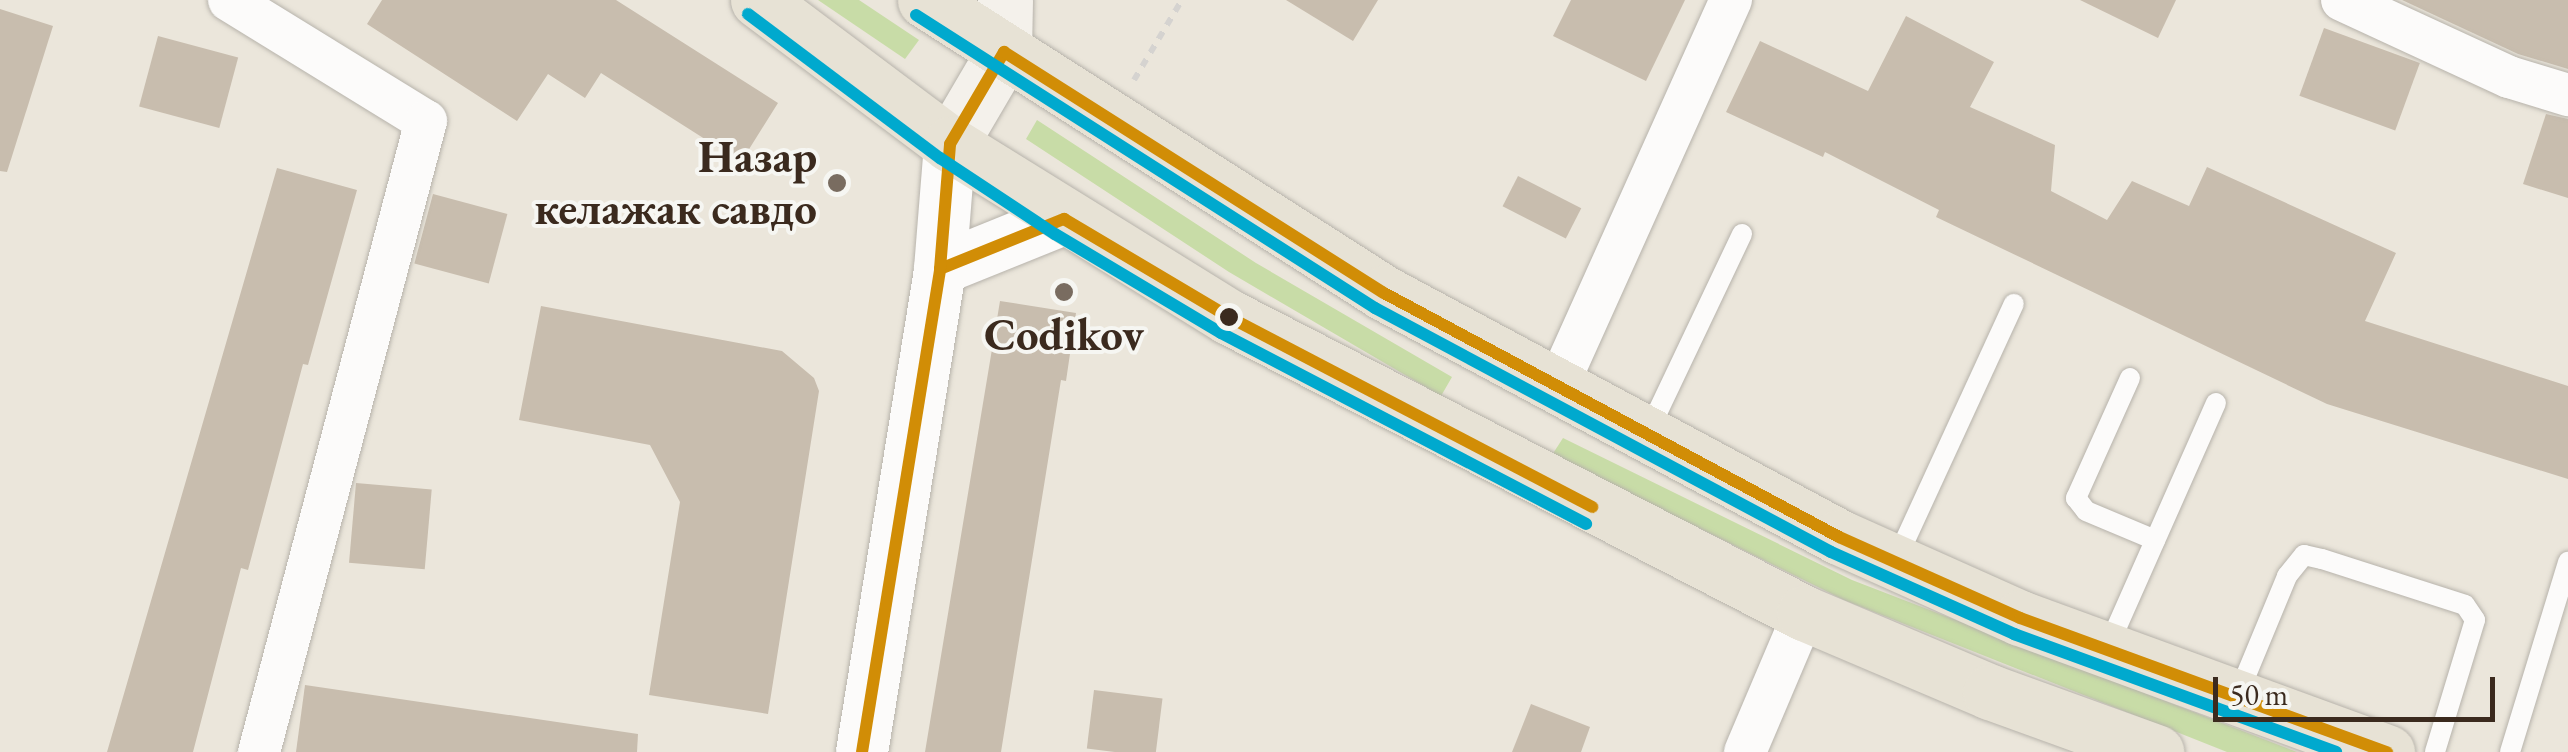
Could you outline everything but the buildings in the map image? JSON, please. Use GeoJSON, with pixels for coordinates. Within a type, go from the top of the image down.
{"type":"FeatureCollection","features":[{"type":"Feature","properties":{"kind":"highway"},"geometry":{"type":"LineString","coordinates":[[758,0],[950,144],[1064,219],[1229,318],[1804,613],[1990,692],[2156,752]]}},
{"type":"Feature","properties":{"kind":"highway"},"geometry":{"type":"LineString","coordinates":[[925,0],[1005,26],[1277,228],[1646,437],[1895,562],[2106,651],[2387,752]]}},
{"type":"Feature","properties":{"kind":"highway"},"geometry":{"type":"LineString","coordinates":[[1482,449],[1540,380]]}},
{"type":"Feature","properties":{"kind":"main road"},"geometry":{"type":"LineString","coordinates":[[950,144],[1005,26]]}},
{"type":"Feature","properties":{"kind":"street"},"geometry":{"type":"LineString","coordinates":[[229,0],[426,121],[258,752]]}},
{"type":"Feature","properties":{"kind":"street"},"geometry":{"type":"LineString","coordinates":[[1540,380],[1731,0]]}},
{"type":"Feature","properties":{"kind":"street"},"geometry":{"type":"LineString","coordinates":[[2342,0],[2509,77],[2568,95]]}},
{"type":"Feature","properties":{"kind":"street"},"geometry":{"type":"LineString","coordinates":[[862,752],[940,270],[950,144]]}},
{"type":"Feature","properties":{"kind":"street"},"geometry":{"type":"LineString","coordinates":[[940,270],[1064,219]]}},
{"type":"Feature","properties":{"kind":"street"},"geometry":{"type":"LineString","coordinates":[[1745,752],[1804,613]]}},
{"type":"Feature","properties":{"kind":"lane"},"geometry":{"type":"LineString","coordinates":[[1646,437],[1742,234]]}},
{"type":"Feature","properties":{"kind":"lane"},"geometry":{"type":"LineString","coordinates":[[1895,562],[2014,304]]}},
{"type":"Feature","properties":{"kind":"lane"},"geometry":{"type":"LineString","coordinates":[[2130,378],[2076,498],[2086,510],[2154,540]]}},
{"type":"Feature","properties":{"kind":"lane"},"geometry":{"type":"LineString","coordinates":[[2106,651],[2216,402]]}},
{"type":"Feature","properties":{"kind":"lane"},"geometry":{"type":"LineString","coordinates":[[2236,700],[2286,576],[2304,556],[2322,560],[2466,605],[2475,620],[2435,752]]}},
{"type":"Feature","properties":{"kind":"lane"},"geometry":{"type":"LineString","coordinates":[[2510,752],[2568,562]]}},
{"type":"Feature","properties":{"kind":"path"},"geometry":{"type":"LineString","coordinates":[[1130,85],[1180,3]]}},
{"type":"Feature","properties":{"kind":"green space"},"geometry":{"type":"Polygon","coordinates":[[[818,0],[859,0],[919,40],[905,59],[818,0]]]}},
{"type":"Feature","properties":{"kind":"green space"},"geometry":{"type":"Polygon","coordinates":[[[1037,120],[1256,263],[1452,377],[1441,396],[1229,272],[1026,139],[1037,120]]]}},
{"type":"Feature","properties":{"kind":"green space"},"geometry":{"type":"Polygon","coordinates":[[[1563,438],[1852,580],[2297,752],[2227,752],[1844,600],[1552,455],[1563,438]]]}},
{"type":"Feature","properties":{"kind":"transit line"},"geometry":{"type":"LineString","coordinates":[[748,14],[940,158],[1055,234],[1221,333],[1586,524]]}},
{"type":"Feature","properties":{"kind":"transit line"},"geometry":{"type":"LineString","coordinates":[[916,15],[1375,308],[1831,552],[2014,634],[2336,752]]}},
{"type":"Feature","properties":{"kind":"transit line"},"geometry":{"type":"LineString","coordinates":[[862,752],[940,269],[950,144],[1004,52],[1384,293],[1839,537],[2020,618],[2387,752]]}},
{"type":"Feature","properties":{"kind":"transit line"},"geometry":{"type":"LineString","coordinates":[[940,269],[1064,219],[1229,317],[1592,507]]}},
{"type":"Feature","properties":{"kind":"place","name":"Назар келажак савдо"},"geometry":{"type":"Point","coordinates":[837,183]}},
{"type":"Feature","properties":{"kind":"place","name":"Codikov"},"geometry":{"type":"Point","coordinates":[1064,292]}}]}
